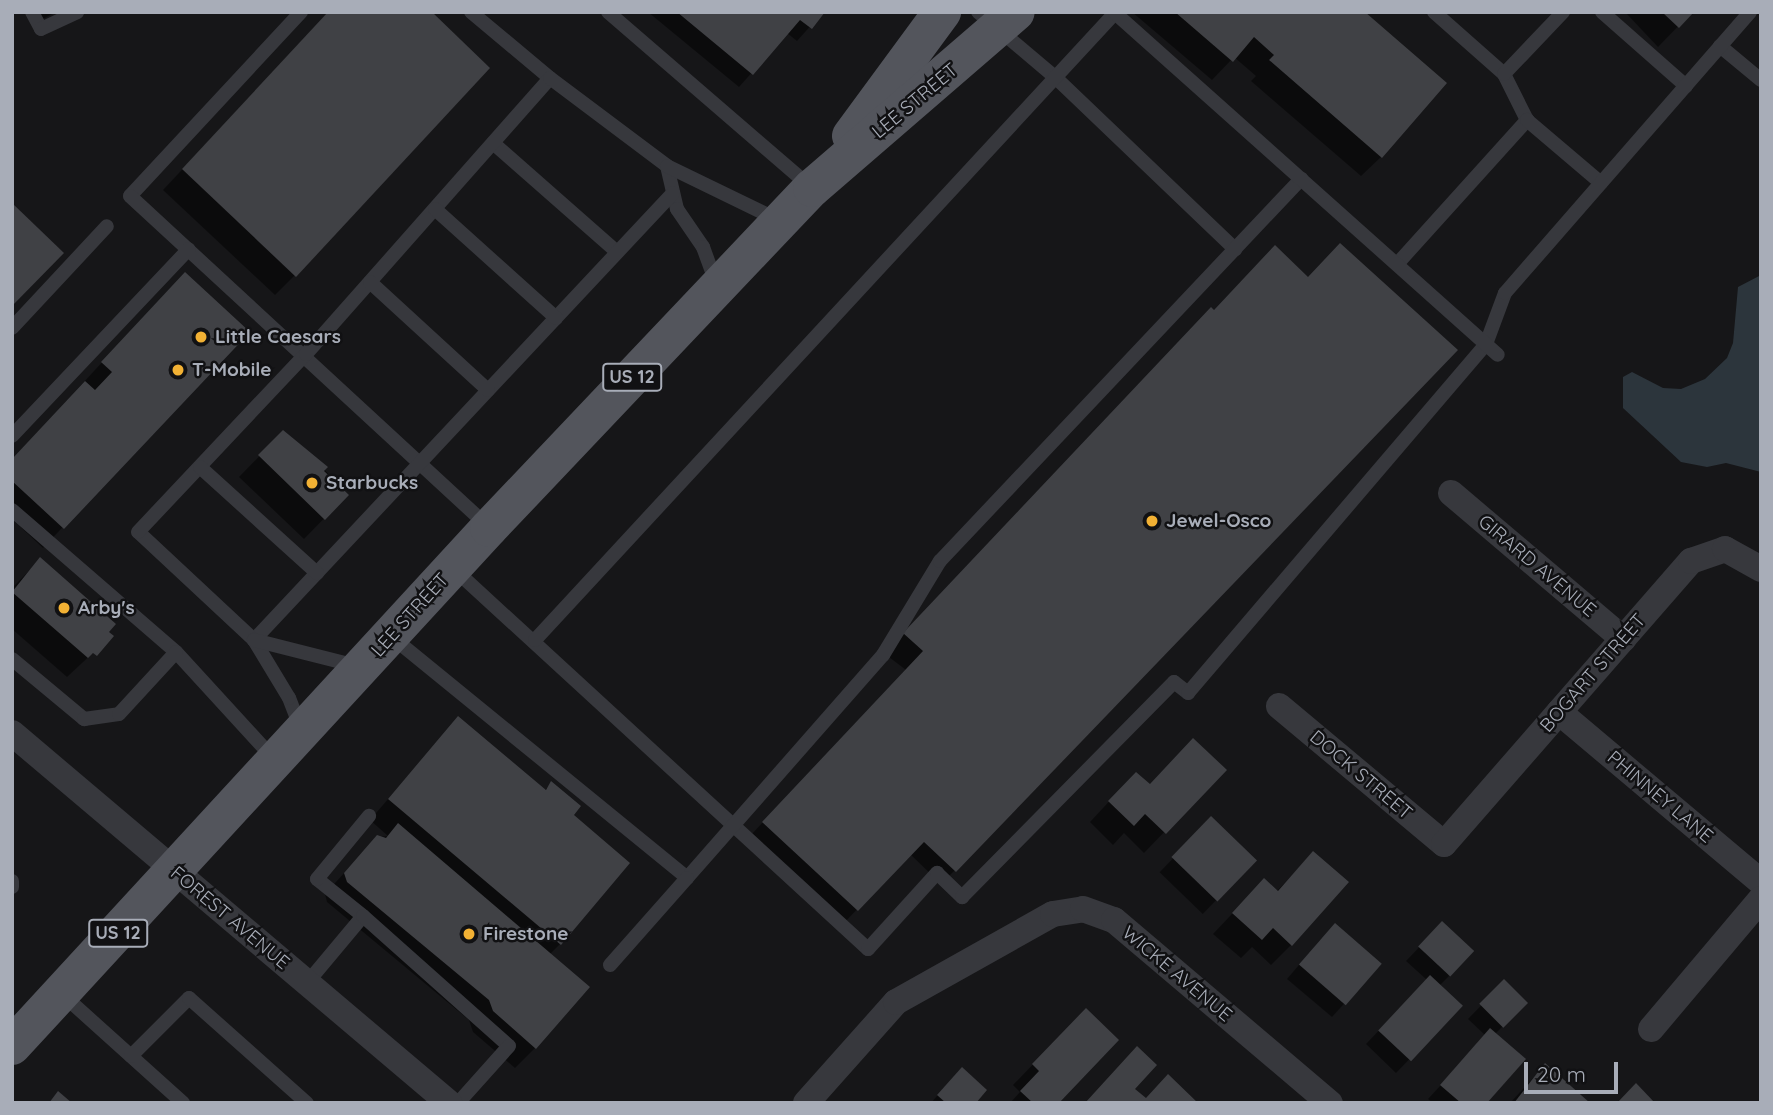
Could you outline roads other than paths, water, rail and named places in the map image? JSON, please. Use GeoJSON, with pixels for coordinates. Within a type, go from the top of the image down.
{"type":"FeatureCollection","features":[{"type":"Feature","properties":{"kind":"main road","name":"LEE STREET"},"geometry":{"type":"LineString","coordinates":[[812,188],[942,12]]}},
{"type":"Feature","properties":{"kind":"main road","name":"LEE STREET"},"geometry":{"type":"LineString","coordinates":[[12,1046],[489,528],[812,188],[998,19]]}},
{"type":"Feature","properties":{"kind":"street","name":"GIRARD AVENUE"},"geometry":{"type":"LineString","coordinates":[[1451,494],[1623,639]]}},
{"type":"Feature","properties":{"kind":"street","name":"BOGART STREET"},"geometry":{"type":"LineString","coordinates":[[1444,844],[1691,561],[1725,549],[1761,569]]}},
{"type":"Feature","properties":{"kind":"street","name":"DOCK STREET"},"geometry":{"type":"LineString","coordinates":[[1279,706],[1444,844]]}},
{"type":"Feature","properties":{"kind":"street","name":"PHINNEY LANE"},"geometry":{"type":"LineString","coordinates":[[1559,712],[1761,882]]}},
{"type":"Feature","properties":{"kind":"street","name":"FOREST AVENUE"},"geometry":{"type":"LineString","coordinates":[[14,739],[307,983],[442,1100]]}},
{"type":"Feature","properties":{"kind":"street"},"geometry":{"type":"LineString","coordinates":[[1651,1029],[1761,899]]}},
{"type":"Feature","properties":{"kind":"street","name":"WICKE AVENUE"},"geometry":{"type":"LineString","coordinates":[[806,1103],[896,1002],[1053,914],[1083,909],[1114,920],[1330,1103]]}},
{"type":"Feature","properties":{"kind":"lane"},"geometry":{"type":"LineString","coordinates":[[32,12],[41,29],[77,12]]}},
{"type":"Feature","properties":{"kind":"lane"},"geometry":{"type":"LineString","coordinates":[[300,12],[130,196],[306,354],[489,528]]}},
{"type":"Feature","properties":{"kind":"lane"},"geometry":{"type":"LineString","coordinates":[[471,12],[550,78],[667,166],[780,222]]}},
{"type":"Feature","properties":{"kind":"lane"},"geometry":{"type":"LineString","coordinates":[[608,12],[812,188]]}},
{"type":"Feature","properties":{"kind":"lane"},"geometry":{"type":"LineString","coordinates":[[1434,12],[1504,74],[1527,120],[1601,183]]}},
{"type":"Feature","properties":{"kind":"lane"},"geometry":{"type":"LineString","coordinates":[[1504,74],[1563,12]]}},
{"type":"Feature","properties":{"kind":"lane"},"geometry":{"type":"LineString","coordinates":[[1602,12],[1686,86]]}},
{"type":"Feature","properties":{"kind":"lane"},"geometry":{"type":"LineString","coordinates":[[453,568],[535,640],[867,948],[937,873],[962,897],[1174,682],[1188,693],[1486,344],[1505,293],[1750,12]]}},
{"type":"Feature","properties":{"kind":"lane"},"geometry":{"type":"LineString","coordinates":[[535,640],[1115,13],[1398,262],[1498,355]]}},
{"type":"Feature","properties":{"kind":"lane"},"geometry":{"type":"LineString","coordinates":[[998,19],[1235,249]]}},
{"type":"Feature","properties":{"kind":"lane"},"geometry":{"type":"LineString","coordinates":[[1720,46],[1761,80]]}},
{"type":"Feature","properties":{"kind":"lane"},"geometry":{"type":"LineString","coordinates":[[303,733],[289,698],[254,640],[138,533],[306,354],[550,78]]}},
{"type":"Feature","properties":{"kind":"lane"},"geometry":{"type":"LineString","coordinates":[[1398,262],[1527,120]]}},
{"type":"Feature","properties":{"kind":"lane"},"geometry":{"type":"LineString","coordinates":[[494,143],[617,252]]}},
{"type":"Feature","properties":{"kind":"lane"},"geometry":{"type":"LineString","coordinates":[[667,166],[677,209],[703,247],[718,287]]}},
{"type":"Feature","properties":{"kind":"lane"},"geometry":{"type":"LineString","coordinates":[[610,965],[883,655],[940,561],[1301,178]]}},
{"type":"Feature","properties":{"kind":"lane"},"geometry":{"type":"LineString","coordinates":[[254,640],[673,193]]}},
{"type":"Feature","properties":{"kind":"lane"},"geometry":{"type":"LineString","coordinates":[[435,209],[555,318]]}},
{"type":"Feature","properties":{"kind":"lane"},"geometry":{"type":"LineString","coordinates":[[12,328],[107,226]]}},
{"type":"Feature","properties":{"kind":"lane"},"geometry":{"type":"LineString","coordinates":[[12,436],[189,249]]}},
{"type":"Feature","properties":{"kind":"lane"},"geometry":{"type":"LineString","coordinates":[[370,282],[488,390]]}},
{"type":"Feature","properties":{"kind":"lane"},"geometry":{"type":"LineString","coordinates":[[200,467],[317,573]]}},
{"type":"Feature","properties":{"kind":"lane"},"geometry":{"type":"LineString","coordinates":[[12,510],[176,652],[277,761]]}},
{"type":"Feature","properties":{"kind":"lane"},"geometry":{"type":"LineString","coordinates":[[391,636],[687,878]]}},
{"type":"Feature","properties":{"kind":"lane"},"geometry":{"type":"LineString","coordinates":[[254,640],[362,668]]}},
{"type":"Feature","properties":{"kind":"lane"},"geometry":{"type":"LineString","coordinates":[[12,659],[84,719],[120,714],[176,652]]}},
{"type":"Feature","properties":{"kind":"lane"},"geometry":{"type":"LineString","coordinates":[[369,816],[317,879],[363,916],[509,1046],[442,1100]]}},
{"type":"Feature","properties":{"kind":"lane"},"geometry":{"type":"LineString","coordinates":[[12,881],[12,887]]}},
{"type":"Feature","properties":{"kind":"lane"},"geometry":{"type":"LineString","coordinates":[[307,983],[363,916]]}},
{"type":"Feature","properties":{"kind":"lane"},"geometry":{"type":"LineString","coordinates":[[61,994],[183,1103]]}},
{"type":"Feature","properties":{"kind":"lane"},"geometry":{"type":"LineString","coordinates":[[131,1056],[189,998],[307,1103]]}},
{"type":"Feature","properties":{"kind":"place","name":"Little Caesars"},"geometry":{"type":"Point","coordinates":[201,337]}},
{"type":"Feature","properties":{"kind":"place","name":"T-Mobile"},"geometry":{"type":"Point","coordinates":[178,370]}},
{"type":"Feature","properties":{"kind":"place","name":"Starbucks"},"geometry":{"type":"Point","coordinates":[312,483]}},
{"type":"Feature","properties":{"kind":"place","name":"Jewel-Osco"},"geometry":{"type":"Point","coordinates":[1152,521]}},
{"type":"Feature","properties":{"kind":"place","name":"Arby's"},"geometry":{"type":"Point","coordinates":[64,608]}},
{"type":"Feature","properties":{"kind":"place","name":"Firestone"},"geometry":{"type":"Point","coordinates":[469,934]}}]}
